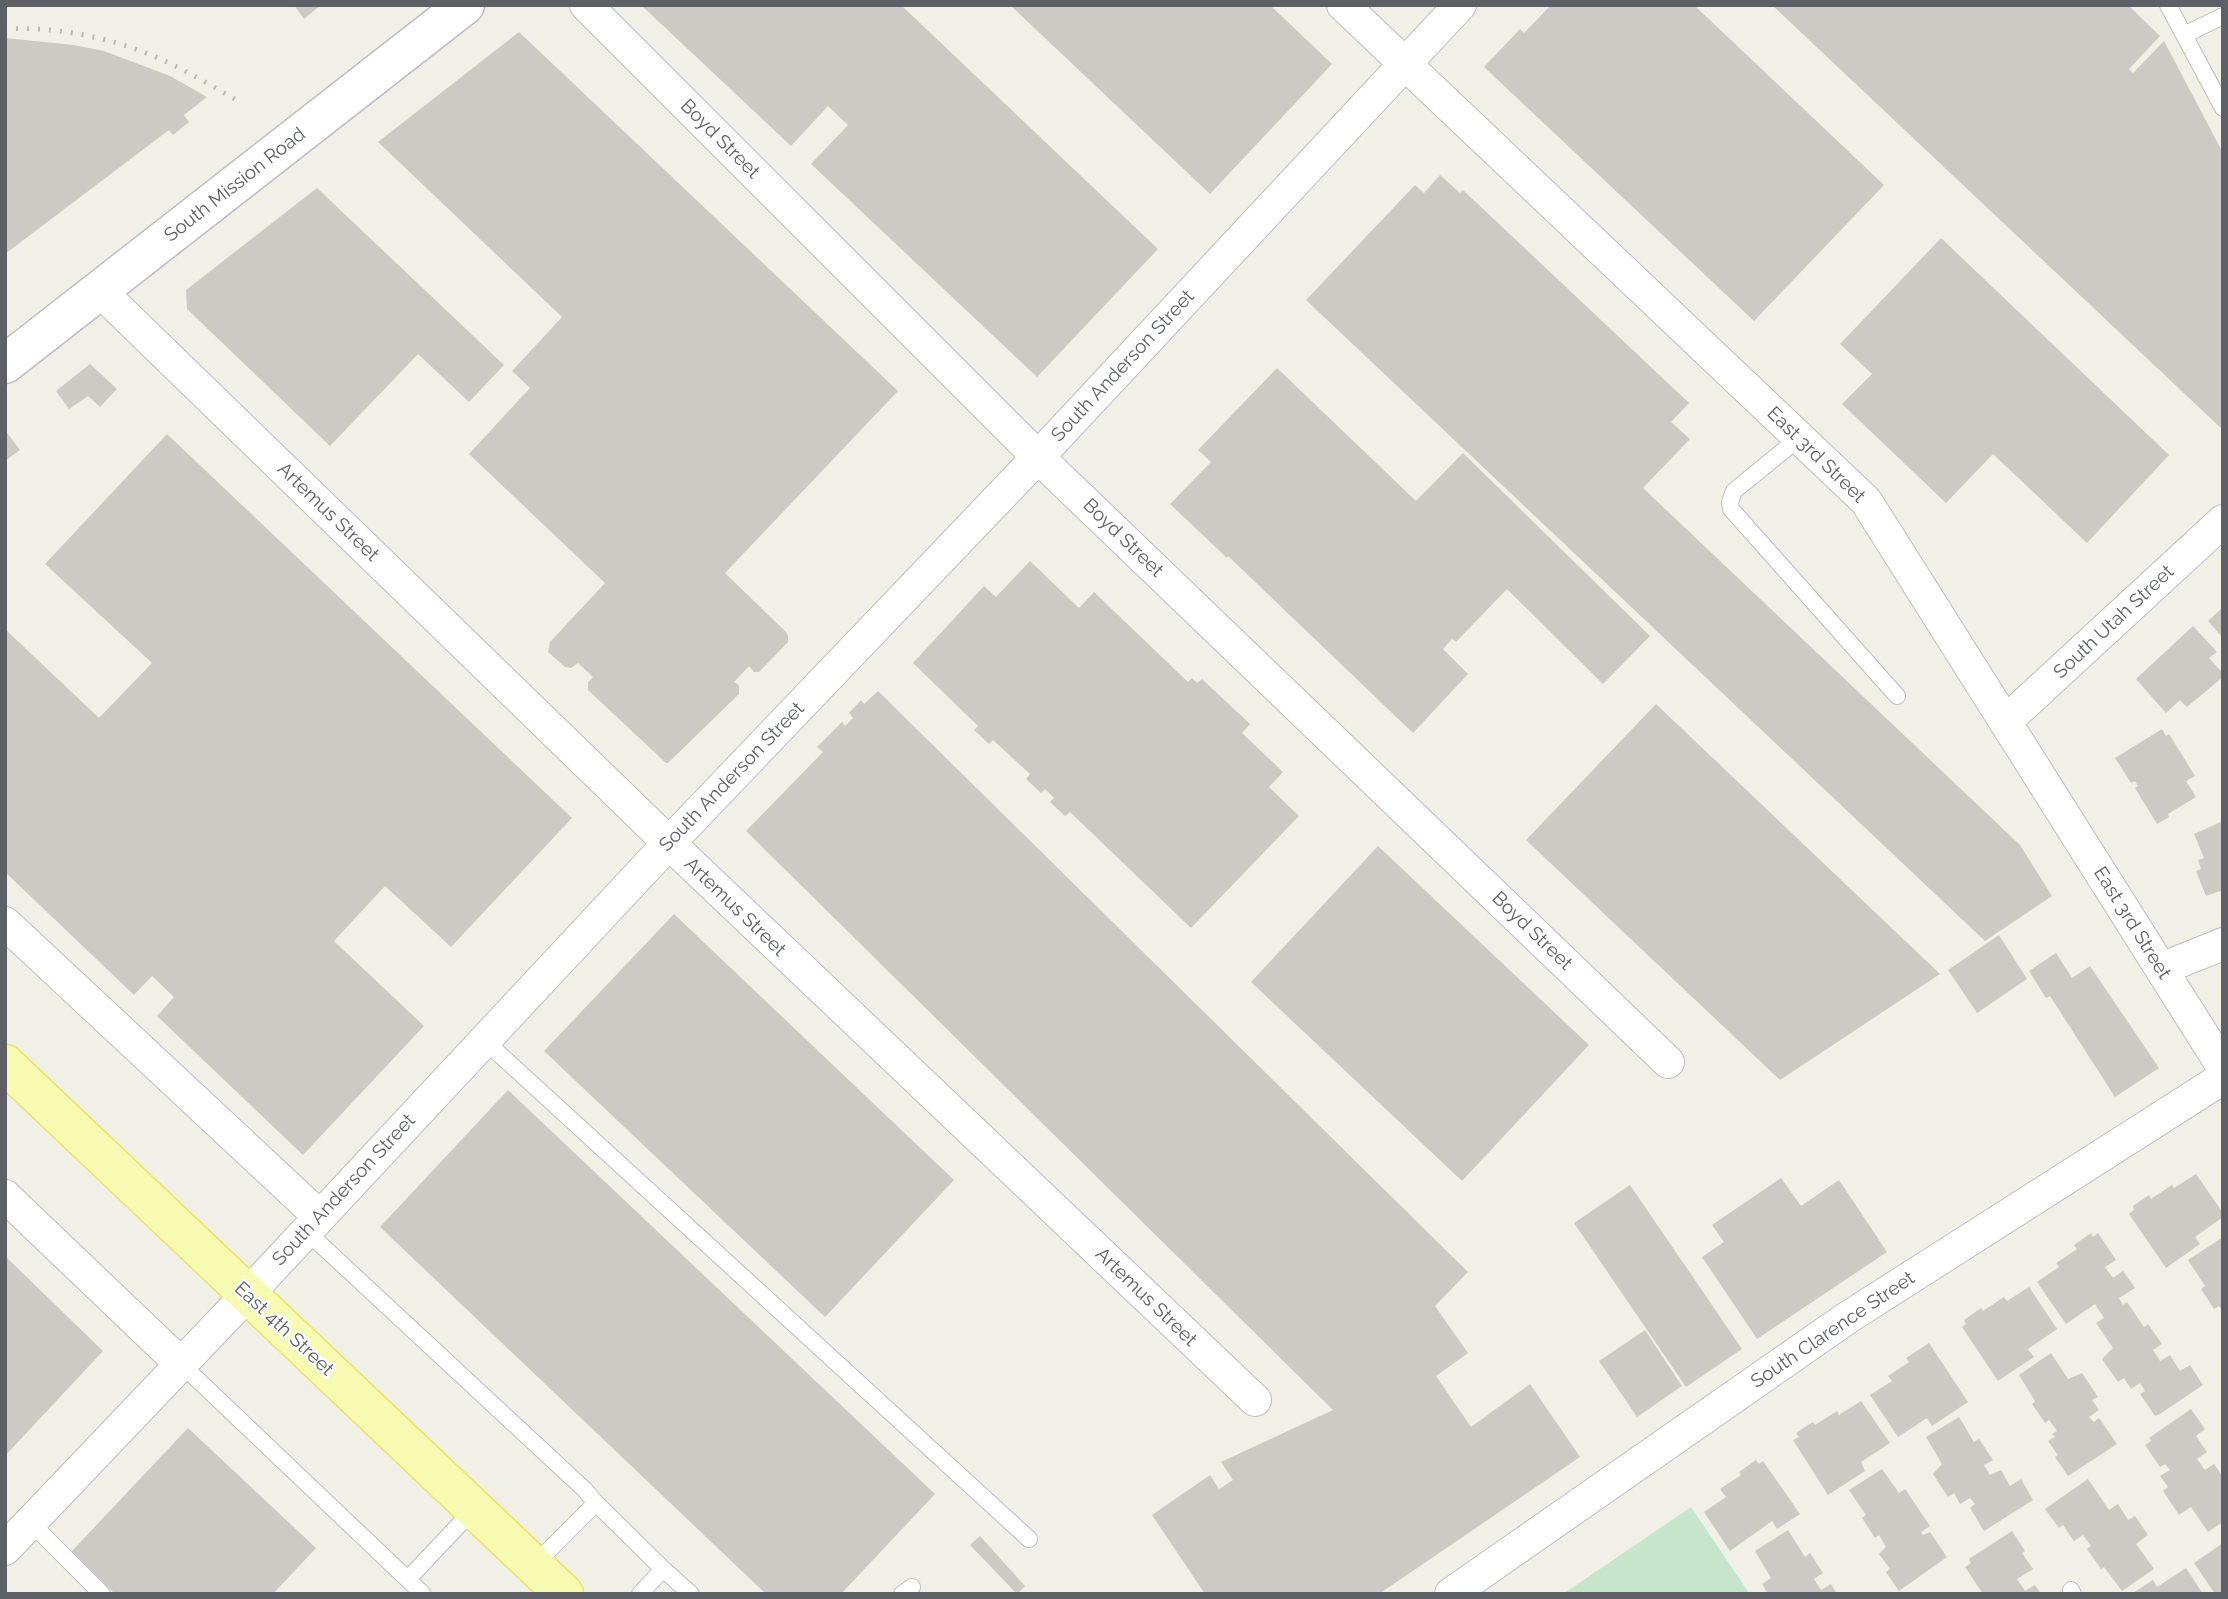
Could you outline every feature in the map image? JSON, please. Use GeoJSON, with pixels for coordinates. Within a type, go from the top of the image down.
{"type":"FeatureCollection","features":[{"type":"Feature","properties":{"kind":"main road","name":"East 4th Street"},"geometry":{"type":"LineString","coordinates":[[5,1064],[564,1594]]}},
{"type":"Feature","properties":{"kind":"street","name":"South Mission Road"},"geometry":{"type":"LineString","coordinates":[[5,364],[465,5]]}},
{"type":"Feature","properties":{"kind":"street","name":"Boyd Street"},"geometry":{"type":"LineString","coordinates":[[586,5],[1038,457],[1668,1062]]}},
{"type":"Feature","properties":{"kind":"street","name":"East 3rd Street"},"geometry":{"type":"LineString","coordinates":[[1343,5],[1866,501],[2223,1067]]}},
{"type":"Feature","properties":{"kind":"street","name":"South Anderson Street"},"geometry":{"type":"LineString","coordinates":[[5,1549],[247,1295],[668,843],[1038,457],[1460,5]]}},
{"type":"Feature","properties":{"kind":"street","name":"Artemus Street"},"geometry":{"type":"LineString","coordinates":[[100,291],[668,843],[1255,1400]]}},
{"type":"Feature","properties":{"kind":"street","name":"South Utah Street"},"geometry":{"type":"LineString","coordinates":[[2006,722],[2223,522]]}},
{"type":"Feature","properties":{"kind":"street"},"geometry":{"type":"LineString","coordinates":[[5,923],[312,1223]]}},
{"type":"Feature","properties":{"kind":"street"},"geometry":{"type":"LineString","coordinates":[[2161,969],[2223,944]]}},
{"type":"Feature","properties":{"kind":"street","name":"South Clarence Street"},"geometry":{"type":"LineString","coordinates":[[1451,1594],[1847,1318],[2223,1077]]}},
{"type":"Feature","properties":{"kind":"street"},"geometry":{"type":"LineString","coordinates":[[5,1196],[180,1363]]}},
{"type":"Feature","properties":{"kind":"lane"},"geometry":{"type":"LineString","coordinates":[[2168,5],[2223,108]]}},
{"type":"Feature","properties":{"kind":"lane"},"geometry":{"type":"LineString","coordinates":[[2184,35],[2223,16]]}},
{"type":"Feature","properties":{"kind":"lane"},"geometry":{"type":"LineString","coordinates":[[1800,438],[1734,491],[1730,502],[1731,509],[1897,696]]}},
{"type":"Feature","properties":{"kind":"lane"},"geometry":{"type":"LineString","coordinates":[[484,1040],[1029,1539]]}},
{"type":"Feature","properties":{"kind":"lane"},"geometry":{"type":"LineString","coordinates":[[312,1223],[691,1594]]}},
{"type":"Feature","properties":{"kind":"lane"},"geometry":{"type":"LineString","coordinates":[[180,1363],[424,1594]]}},
{"type":"Feature","properties":{"kind":"lane"},"geometry":{"type":"LineString","coordinates":[[534,1565],[596,1503]]}},
{"type":"Feature","properties":{"kind":"lane"},"geometry":{"type":"LineString","coordinates":[[408,1579],[474,1508]]}},
{"type":"Feature","properties":{"kind":"lane"},"geometry":{"type":"LineString","coordinates":[[30,1522],[102,1594]]}},
{"type":"Feature","properties":{"kind":"lane"},"geometry":{"type":"LineString","coordinates":[[640,1594],[663,1569]]}},
{"type":"Feature","properties":{"kind":"green space"},"geometry":{"type":"Polygon","coordinates":[[[1691,1507],[1749,1593],[1563,1594],[1691,1507]]]}},
{"type":"Feature","properties":{"kind":"building"},"geometry":{"type":"Polygon","coordinates":[[[294,5],[321,5],[304,19],[294,5]]]}},
{"type":"Feature","properties":{"kind":"building"},"geometry":{"type":"Polygon","coordinates":[[[641,5],[901,5],[1158,249],[1037,377],[811,164],[848,125],[828,106],[791,146],[641,5]]]}},
{"type":"Feature","properties":{"kind":"building"},"geometry":{"type":"Polygon","coordinates":[[[1010,5],[1270,5],[1332,64],[1210,194],[1010,5]]]}},
{"type":"Feature","properties":{"kind":"building"},"geometry":{"type":"Polygon","coordinates":[[[1551,5],[1694,5],[1884,185],[1754,321],[1484,67],[1520,29],[1524,33],[1551,5]]]}},
{"type":"Feature","properties":{"kind":"building"},"geometry":{"type":"Polygon","coordinates":[[[1772,5],[2128,5],[2160,36],[2129,69],[2133,73],[2164,41],[2223,153],[2223,430],[1772,5]]]}},
{"type":"Feature","properties":{"kind":"building"},"geometry":{"type":"Polygon","coordinates":[[[519,32],[898,391],[725,573],[786,632],[788,642],[759,672],[754,672],[749,666],[734,682],[739,685],[739,694],[668,763],[588,690],[588,682],[593,677],[578,663],[571,668],[565,667],[548,652],[550,642],[605,583],[469,454],[530,388],[512,371],[562,317],[378,142],[519,32]]]}},
{"type":"Feature","properties":{"kind":"building"},"geometry":{"type":"Polygon","coordinates":[[[5,38],[104,51],[170,76],[207,97],[184,115],[189,122],[173,135],[169,130],[5,254],[5,38]]]}},
{"type":"Feature","properties":{"kind":"building"},"geometry":{"type":"Polygon","coordinates":[[[1440,175],[1460,193],[1463,190],[1689,403],[1671,422],[1690,439],[1643,488],[2020,845],[2052,896],[1985,941],[1306,300],[1415,185],[1424,193],[1440,175]]]}},
{"type":"Feature","properties":{"kind":"building"},"geometry":{"type":"Polygon","coordinates":[[[317,188],[504,365],[469,402],[418,354],[330,446],[187,309],[186,290],[317,188]]]}},
{"type":"Feature","properties":{"kind":"building"},"geometry":{"type":"Polygon","coordinates":[[[1941,238],[2169,455],[2087,543],[1993,454],[1946,503],[1842,404],[1872,374],[1840,344],[1941,238]]]}},
{"type":"Feature","properties":{"kind":"building"},"geometry":{"type":"Polygon","coordinates":[[[90,364],[117,389],[100,407],[88,396],[69,409],[56,391],[90,364]]]}},
{"type":"Feature","properties":{"kind":"building"},"geometry":{"type":"Polygon","coordinates":[[[1277,368],[1416,501],[1463,453],[1650,636],[1603,684],[1507,589],[1456,642],[1452,639],[1443,649],[1468,674],[1413,733],[1170,504],[1211,462],[1198,450],[1277,368]]]}},
{"type":"Feature","properties":{"kind":"building"},"geometry":{"type":"Polygon","coordinates":[[[5,430],[20,450],[5,461],[5,430]]]}},
{"type":"Feature","properties":{"kind":"building"},"geometry":{"type":"Polygon","coordinates":[[[167,434],[572,818],[451,947],[385,886],[334,941],[424,1026],[303,1155],[157,1016],[174,997],[152,976],[134,995],[5,872],[5,629],[99,718],[152,663],[45,564],[167,434]]]}},
{"type":"Feature","properties":{"kind":"building"},"geometry":{"type":"Polygon","coordinates":[[[1030,561],[1079,608],[1094,592],[1188,682],[1192,678],[1197,683],[1202,679],[1250,724],[1242,733],[1283,772],[1269,787],[1299,816],[1191,928],[1070,812],[1065,816],[1050,802],[1054,798],[1045,789],[1041,793],[1026,779],[1030,774],[993,740],[989,744],[974,730],[978,726],[913,663],[984,586],[996,597],[1030,561]]]}},
{"type":"Feature","properties":{"kind":"building"},"geometry":{"type":"Polygon","coordinates":[[[2223,607],[2223,638],[2208,621],[2223,607]]]}},
{"type":"Feature","properties":{"kind":"building"},"geometry":{"type":"Polygon","coordinates":[[[2193,626],[2217,652],[2209,658],[2223,673],[2223,677],[2187,707],[2180,700],[2166,713],[2136,679],[2193,626]]]}},
{"type":"Feature","properties":{"kind":"building"},"geometry":{"type":"Polygon","coordinates":[[[878,691],[1468,1272],[1435,1306],[1468,1353],[1436,1376],[1471,1427],[1530,1384],[1580,1457],[1379,1594],[1205,1594],[1152,1515],[1210,1475],[1219,1489],[1233,1480],[1221,1462],[1333,1410],[746,831],[823,752],[817,747],[842,722],[845,726],[853,718],[849,713],[861,700],[864,704],[878,691]]]}},
{"type":"Feature","properties":{"kind":"building"},"geometry":{"type":"Polygon","coordinates":[[[1656,704],[1940,974],[1780,1080],[1526,840],[1656,704]]]}},
{"type":"Feature","properties":{"kind":"building"},"geometry":{"type":"Polygon","coordinates":[[[2162,729],[2166,736],[2169,734],[2195,776],[2186,781],[2196,797],[2157,824],[2135,788],[2138,786],[2135,781],[2131,783],[2115,758],[2162,729]]]}},
{"type":"Feature","properties":{"kind":"building"},"geometry":{"type":"Polygon","coordinates":[[[2223,821],[2223,890],[2206,896],[2196,871],[2201,869],[2198,860],[2204,858],[2194,834],[2223,821]]]}},
{"type":"Feature","properties":{"kind":"building"},"geometry":{"type":"Polygon","coordinates":[[[1378,846],[1589,1045],[1462,1181],[1251,982],[1378,846]]]}},
{"type":"Feature","properties":{"kind":"building"},"geometry":{"type":"Polygon","coordinates":[[[674,914],[954,1180],[825,1317],[544,1051],[674,914]]]}},
{"type":"Feature","properties":{"kind":"building"},"geometry":{"type":"Polygon","coordinates":[[[1999,935],[2027,979],[1977,1013],[1948,970],[1999,935]]]}},
{"type":"Feature","properties":{"kind":"building"},"geometry":{"type":"Polygon","coordinates":[[[2056,953],[2072,978],[2090,966],[2159,1068],[2115,1097],[2050,996],[2046,998],[2029,971],[2056,953]]]}},
{"type":"Feature","properties":{"kind":"building"},"geometry":{"type":"Polygon","coordinates":[[[508,1090],[935,1494],[841,1594],[766,1594],[380,1227],[508,1090]]]}},
{"type":"Feature","properties":{"kind":"building"},"geometry":{"type":"Polygon","coordinates":[[[2196,1174],[2223,1213],[2223,1217],[2195,1237],[2200,1244],[2166,1268],[2129,1214],[2134,1210],[2133,1206],[2149,1195],[2151,1199],[2196,1174]]]}},
{"type":"Feature","properties":{"kind":"building"},"geometry":{"type":"Polygon","coordinates":[[[1781,1178],[1801,1206],[1839,1180],[1887,1252],[1757,1339],[1702,1257],[1724,1242],[1712,1225],[1781,1178]]]}},
{"type":"Feature","properties":{"kind":"building"},"geometry":{"type":"Polygon","coordinates":[[[1630,1185],[1742,1349],[1686,1387],[1574,1223],[1630,1185]]]}},
{"type":"Feature","properties":{"kind":"building"},"geometry":{"type":"Polygon","coordinates":[[[2091,1233],[2093,1237],[2098,1233],[2116,1260],[2105,1267],[2113,1278],[2123,1271],[2135,1288],[2119,1298],[2123,1305],[2127,1302],[2144,1327],[2148,1324],[2162,1344],[2153,1350],[2160,1361],[2170,1355],[2180,1371],[2190,1365],[2203,1385],[2155,1416],[2140,1394],[2145,1391],[2140,1383],[2131,1389],[2124,1378],[2118,1382],[2102,1359],[2113,1348],[2096,1323],[2104,1318],[2095,1304],[2066,1324],[2037,1282],[2059,1267],[2056,1263],[2077,1249],[2074,1245],[2091,1233]]]}},
{"type":"Feature","properties":{"kind":"building"},"geometry":{"type":"Polygon","coordinates":[[[2223,1237],[2223,1312],[2219,1306],[2214,1309],[2201,1289],[2205,1286],[2188,1260],[2223,1237]]]}},
{"type":"Feature","properties":{"kind":"building"},"geometry":{"type":"Polygon","coordinates":[[[5,1256],[103,1351],[5,1456],[5,1256]]]}},
{"type":"Feature","properties":{"kind":"building"},"geometry":{"type":"Polygon","coordinates":[[[2029,1287],[2057,1329],[2028,1349],[2034,1357],[1998,1381],[1962,1327],[1966,1324],[1964,1320],[1981,1308],[1983,1311],[2004,1297],[2007,1301],[2029,1287]]]}},
{"type":"Feature","properties":{"kind":"building"},"geometry":{"type":"Polygon","coordinates":[[[1645,1330],[1682,1386],[1637,1417],[1599,1361],[1645,1330]]]}},
{"type":"Feature","properties":{"kind":"building"},"geometry":{"type":"Polygon","coordinates":[[[1929,1343],[1968,1402],[1932,1426],[1927,1418],[1898,1437],[1870,1395],[1892,1381],[1888,1376],[1909,1362],[1906,1358],[1929,1343]]]}},
{"type":"Feature","properties":{"kind":"building"},"geometry":{"type":"Polygon","coordinates":[[[2051,1353],[2068,1379],[2082,1373],[2098,1397],[2092,1400],[2099,1410],[2089,1417],[2094,1422],[2099,1418],[2117,1444],[2068,1476],[2048,1441],[2055,1437],[2052,1434],[2057,1431],[2049,1420],[2045,1423],[2032,1404],[2035,1401],[2019,1375],[2051,1353]]]}},
{"type":"Feature","properties":{"kind":"building"},"geometry":{"type":"Polygon","coordinates":[[[1861,1401],[1890,1443],[1861,1462],[1865,1471],[1828,1495],[1793,1440],[1799,1437],[1796,1433],[1813,1422],[1815,1425],[1837,1411],[1839,1415],[1861,1401]]]}},
{"type":"Feature","properties":{"kind":"building"},"geometry":{"type":"Polygon","coordinates":[[[2191,1409],[2205,1429],[2196,1436],[2207,1452],[2197,1459],[2205,1470],[2214,1464],[2223,1477],[2223,1522],[2208,1532],[2191,1507],[2179,1515],[2163,1491],[2168,1487],[2160,1476],[2170,1470],[2165,1464],[2160,1467],[2145,1445],[2151,1441],[2149,1438],[2191,1409]]]}},
{"type":"Feature","properties":{"kind":"building"},"geometry":{"type":"Polygon","coordinates":[[[1959,1417],[1974,1442],[1979,1439],[1993,1460],[1984,1465],[1990,1475],[2001,1470],[2010,1486],[2021,1479],[2033,1500],[1984,1531],[1970,1508],[1975,1504],[1970,1498],[1960,1504],[1954,1493],[1948,1497],[1933,1474],[1942,1464],[1926,1437],[1959,1417]]]}},
{"type":"Feature","properties":{"kind":"building"},"geometry":{"type":"Polygon","coordinates":[[[188,1428],[316,1548],[273,1594],[115,1594],[71,1552],[188,1428]]]}},
{"type":"Feature","properties":{"kind":"building"},"geometry":{"type":"Polygon","coordinates":[[[1756,1460],[1759,1464],[1763,1461],[1800,1514],[1777,1529],[1772,1521],[1730,1551],[1704,1512],[1726,1497],[1720,1489],[1741,1475],[1739,1472],[1756,1460]]]}},
{"type":"Feature","properties":{"kind":"building"},"geometry":{"type":"Polygon","coordinates":[[[1882,1469],[1899,1493],[1905,1489],[1930,1526],[1921,1532],[1923,1535],[1930,1532],[1947,1557],[1899,1591],[1886,1572],[1890,1569],[1879,1554],[1886,1547],[1879,1535],[1875,1538],[1862,1518],[1866,1515],[1849,1490],[1882,1469]]]}},
{"type":"Feature","properties":{"kind":"building"},"geometry":{"type":"Polygon","coordinates":[[[2088,1479],[2109,1510],[2118,1504],[2128,1520],[2135,1516],[2148,1535],[2136,1544],[2154,1569],[2122,1591],[2087,1549],[2091,1546],[2083,1535],[2074,1541],[2063,1525],[2059,1528],[2045,1509],[2088,1479]]]}},
{"type":"Feature","properties":{"kind":"building"},"geometry":{"type":"Polygon","coordinates":[[[1788,1530],[1805,1557],[1810,1553],[1823,1573],[1814,1579],[1821,1590],[1831,1584],[1837,1594],[1768,1594],[1762,1584],[1771,1578],[1755,1551],[1788,1530]]]}},
{"type":"Feature","properties":{"kind":"building"},"geometry":{"type":"Polygon","coordinates":[[[2012,1531],[2033,1569],[2017,1579],[2025,1591],[2035,1585],[2041,1594],[1983,1594],[1965,1567],[1971,1563],[1969,1559],[2012,1531]]]}},
{"type":"Feature","properties":{"kind":"building"},"geometry":{"type":"Polygon","coordinates":[[[980,1536],[1025,1586],[1017,1594],[970,1545],[980,1536]]]}},
{"type":"Feature","properties":{"kind":"building"},"geometry":{"type":"Polygon","coordinates":[[[2223,1543],[2223,1594],[2215,1594],[2194,1563],[2223,1543]]]}},
{"type":"Feature","properties":{"kind":"building"},"geometry":{"type":"Polygon","coordinates":[[[2186,1568],[2203,1594],[2131,1594],[2153,1580],[2157,1587],[2186,1568]]]}},
{"type":"Feature","properties":{"kind":"railway"},"geometry":{"type":"LineString","coordinates":[[5,29],[70,32],[134,48],[197,77],[235,99]]}}]}
